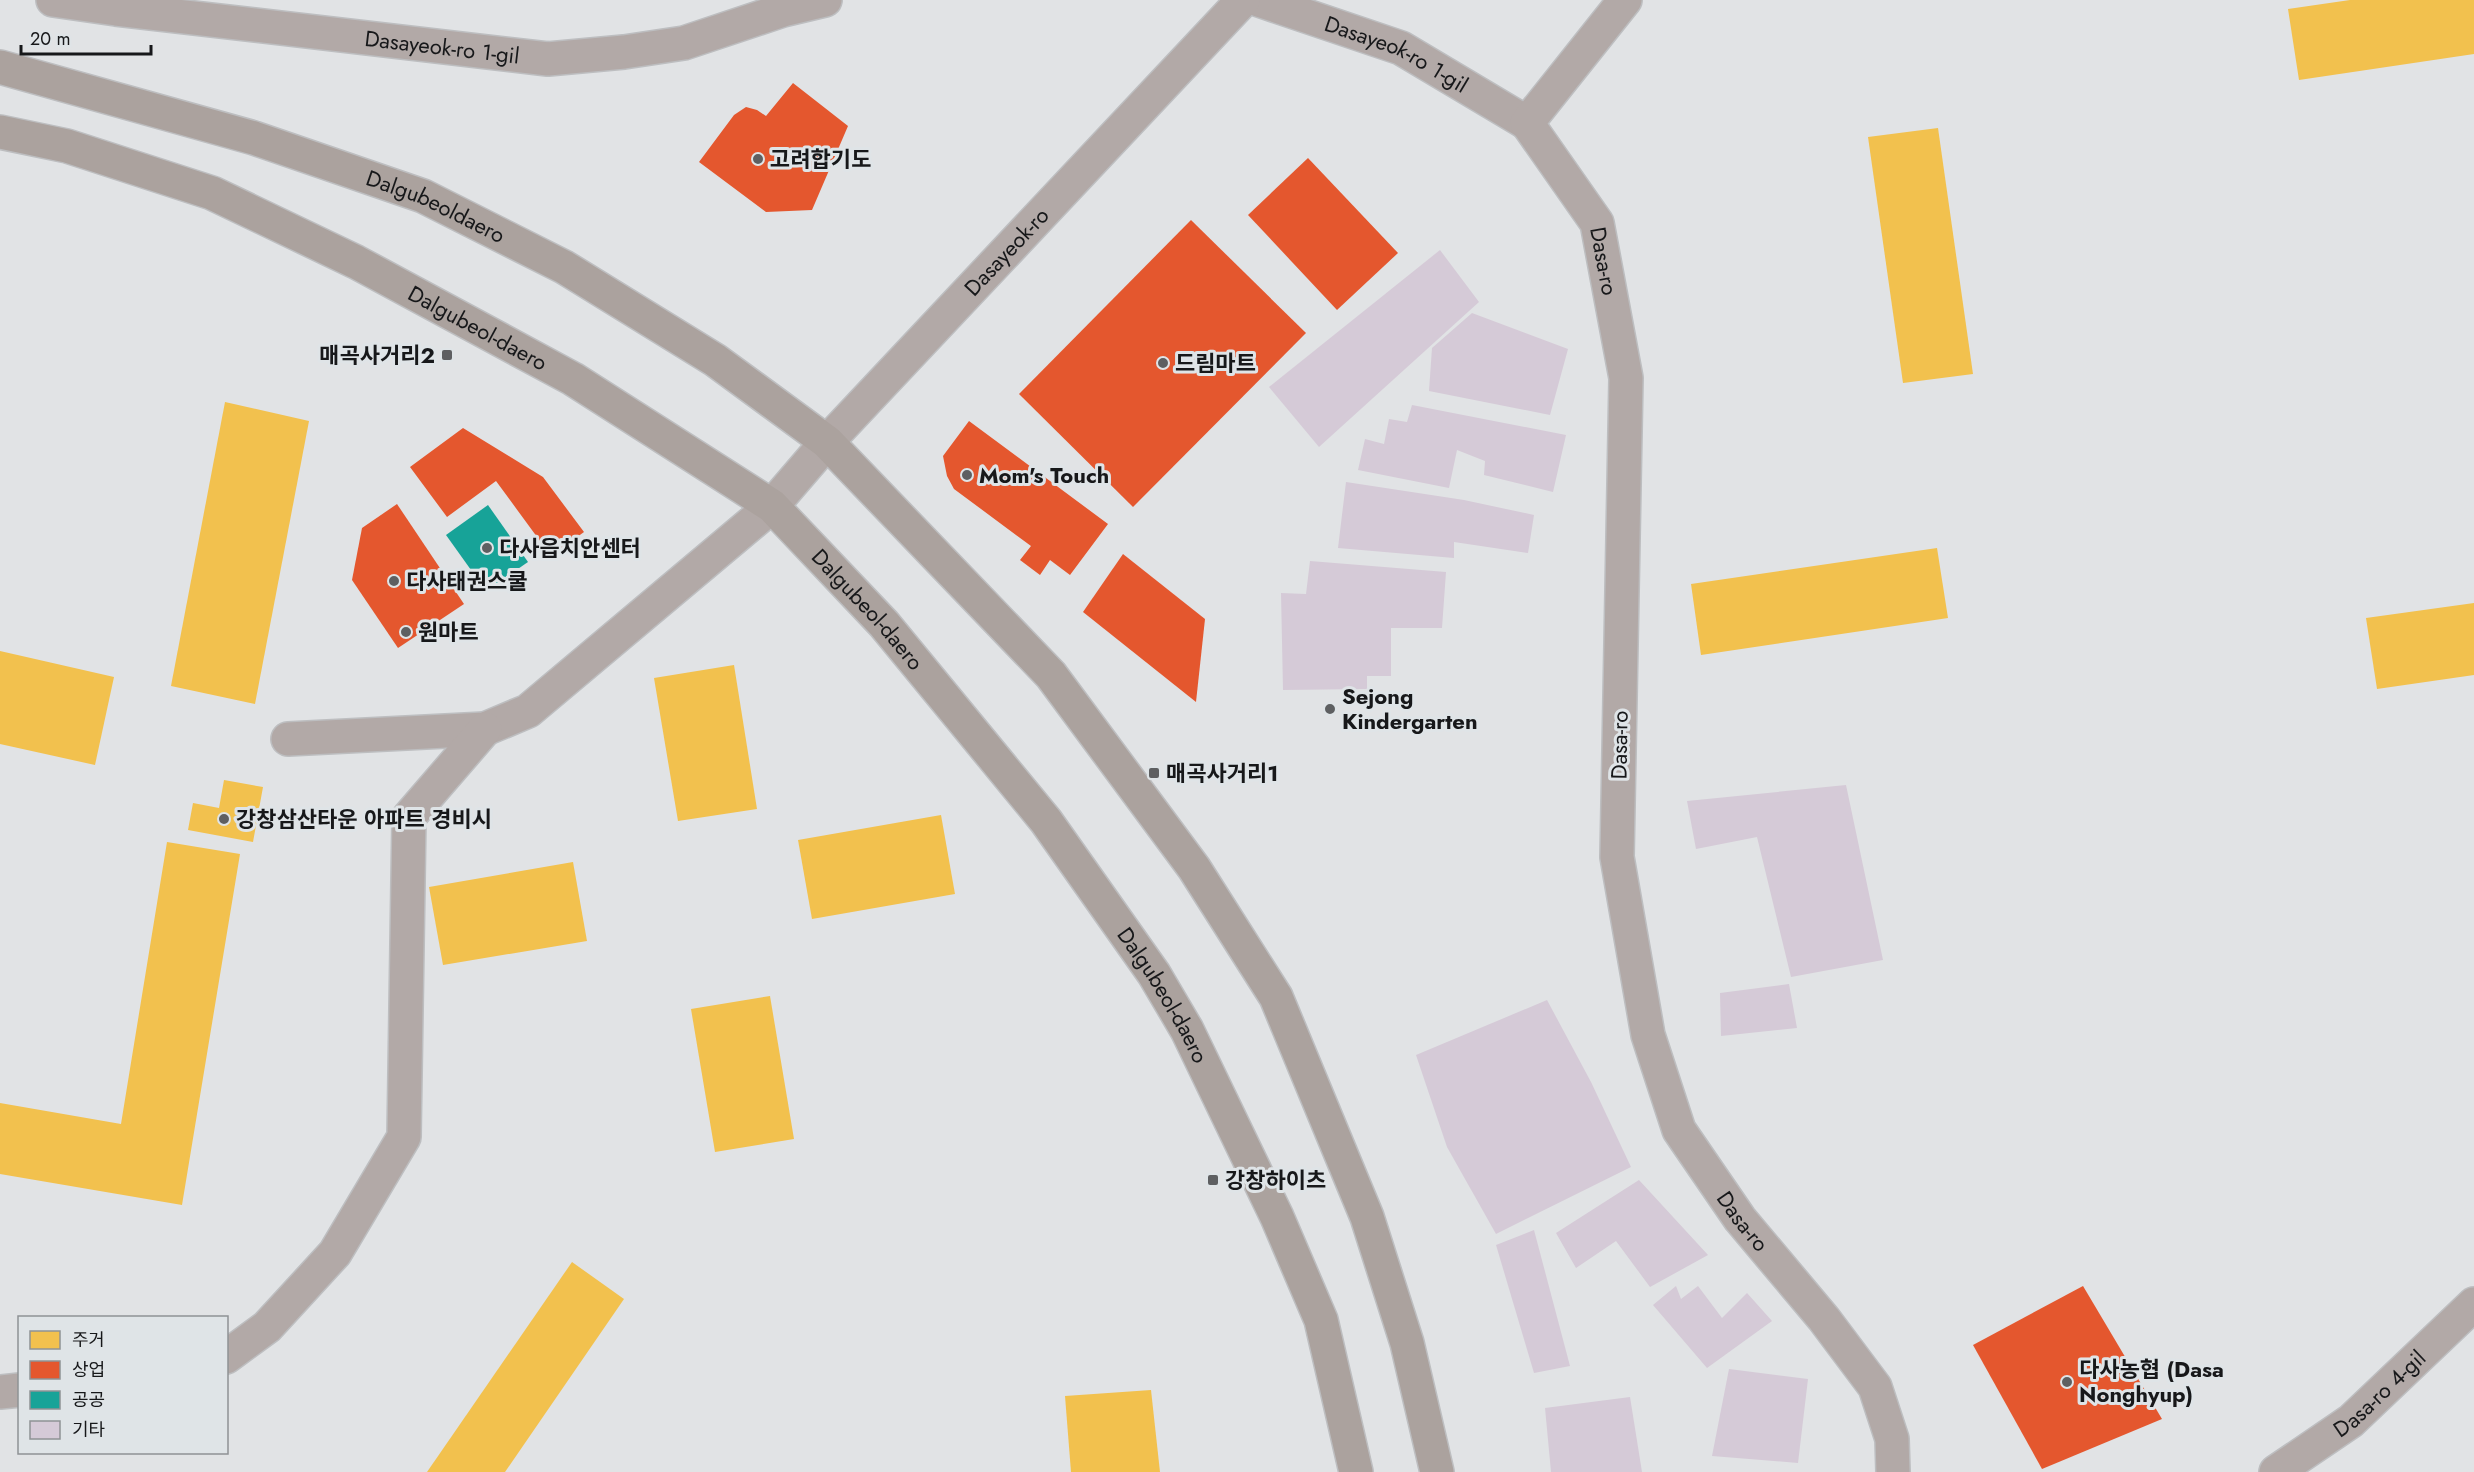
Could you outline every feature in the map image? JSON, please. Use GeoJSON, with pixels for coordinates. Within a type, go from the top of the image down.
{"type":"FeatureCollection","features":[{"type":"Feature","properties":{"kind":"main road","name":"Dalgubeoldaero"},"geometry":{"type":"LineString","coordinates":[[0,67],[254,138],[423,196],[574,273],[715,360],[827,442]]}},
{"type":"Feature","properties":{"kind":"main road","name":"Dalgubeol-daero"},"geometry":{"type":"LineString","coordinates":[[0,132],[67,146],[213,193],[356,262],[573,379],[772,506],[884,624],[1046,821],[1154,974],[1186,1030],[1257,1176],[1321,1320],[1356,1472]]}},
{"type":"Feature","properties":{"kind":"main road"},"geometry":{"type":"LineString","coordinates":[[827,442],[1051,675],[1194,868],[1276,997],[1367,1217],[1407,1343],[1437,1472]]}},
{"type":"Feature","properties":{"kind":"street","name":"Dasayeok-ro 1-gil"},"geometry":{"type":"LineString","coordinates":[[53,0],[548,59],[624,52],[684,43],[783,10],[825,0]]}},
{"type":"Feature","properties":{"kind":"street","name":"Dasayeok-ro"},"geometry":{"type":"LineString","coordinates":[[485,729],[528,711],[772,506],[827,442],[1243,0]]}},
{"type":"Feature","properties":{"kind":"street","name":"Dasayeok-ro 1-gil"},"geometry":{"type":"LineString","coordinates":[[1259,0],[1401,48],[1527,123]]}},
{"type":"Feature","properties":{"kind":"street"},"geometry":{"type":"LineString","coordinates":[[1527,123],[1625,0]]}},
{"type":"Feature","properties":{"kind":"street","name":"Dasa-ro"},"geometry":{"type":"LineString","coordinates":[[1527,123],[1597,224],[1626,378],[1617,857],[1648,1035],[1678,1130],[1740,1219],[1824,1319],[1875,1387],[1892,1438],[1893,1472]]}},
{"type":"Feature","properties":{"kind":"street"},"geometry":{"type":"LineString","coordinates":[[288,739],[485,729]]}},
{"type":"Feature","properties":{"kind":"street"},"geometry":{"type":"LineString","coordinates":[[228,1356],[267,1327],[335,1253],[404,1137],[409,817],[485,729]]}},
{"type":"Feature","properties":{"kind":"street","name":"Dasa-ro 4-gil"},"geometry":{"type":"LineString","coordinates":[[2276,1472],[2351,1421],[2474,1304]]}},
{"type":"Feature","properties":{"kind":"street"},"geometry":{"type":"LineString","coordinates":[[0,1392],[18,1390]]}},
{"type":"Feature","properties":{"kind":"building: 주거"},"geometry":{"type":"Polygon","coordinates":[[[2350,0],[2474,0],[2474,54],[2299,80],[2288,9],[2350,0]]]}},
{"type":"Feature","properties":{"kind":"building: 주거"},"geometry":{"type":"Polygon","coordinates":[[[1938,128],[1973,374],[1903,383],[1868,137],[1938,128]]]}},
{"type":"Feature","properties":{"kind":"building: 주거"},"geometry":{"type":"Polygon","coordinates":[[[225,402],[309,421],[255,704],[171,686],[225,402]]]}},
{"type":"Feature","properties":{"kind":"building: 주거"},"geometry":{"type":"Polygon","coordinates":[[[1937,548],[1948,618],[1701,655],[1691,584],[1937,548]]]}},
{"type":"Feature","properties":{"kind":"building: 주거"},"geometry":{"type":"Polygon","coordinates":[[[2474,603],[2474,675],[2377,689],[2366,618],[2474,603]]]}},
{"type":"Feature","properties":{"kind":"building: 주거"},"geometry":{"type":"Polygon","coordinates":[[[0,651],[114,677],[95,765],[0,744],[0,651]]]}},
{"type":"Feature","properties":{"kind":"building: 주거"},"geometry":{"type":"Polygon","coordinates":[[[734,665],[757,809],[678,821],[654,678],[734,665]]]}},
{"type":"Feature","properties":{"kind":"building: 주거","name":"강창삼산타운 아파트 경비시"},"geometry":{"type":"Polygon","coordinates":[[[224,780],[263,787],[253,842],[188,830],[193,803],[219,808],[224,780]]]}},
{"type":"Feature","properties":{"kind":"building: 주거"},"geometry":{"type":"Polygon","coordinates":[[[941,815],[955,894],[812,919],[798,840],[941,815]]]}},
{"type":"Feature","properties":{"kind":"building: 주거"},"geometry":{"type":"Polygon","coordinates":[[[167,842],[240,854],[182,1205],[0,1174],[0,1103],[121,1124],[167,842]]]}},
{"type":"Feature","properties":{"kind":"building: 주거"},"geometry":{"type":"Polygon","coordinates":[[[573,862],[587,941],[443,965],[429,887],[573,862]]]}},
{"type":"Feature","properties":{"kind":"building: 주거"},"geometry":{"type":"Polygon","coordinates":[[[770,996],[794,1139],[715,1152],[691,1009],[770,996]]]}},
{"type":"Feature","properties":{"kind":"building: 주거"},"geometry":{"type":"Polygon","coordinates":[[[572,1262],[624,1299],[505,1472],[427,1472],[572,1262]]]}},
{"type":"Feature","properties":{"kind":"building: 주거"},"geometry":{"type":"Polygon","coordinates":[[[1151,1390],[1160,1472],[1071,1472],[1065,1396],[1151,1390]]]}},
{"type":"Feature","properties":{"kind":"building: 상업"},"geometry":{"type":"Polygon","coordinates":[[[793,83],[848,126],[812,210],[766,212],[699,162],[734,115],[746,107],[766,116],[793,83]]]}},
{"type":"Feature","properties":{"kind":"building: 상업"},"geometry":{"type":"Polygon","coordinates":[[[1308,158],[1398,253],[1337,310],[1248,215],[1308,158]]]}},
{"type":"Feature","properties":{"kind":"building: 상업","name":"드림마트"},"geometry":{"type":"Polygon","coordinates":[[[1191,220],[1306,333],[1133,507],[1019,394],[1191,220]]]}},
{"type":"Feature","properties":{"kind":"building: 상업"},"geometry":{"type":"Polygon","coordinates":[[[969,421],[1108,524],[1070,575],[1050,560],[1040,575],[1020,560],[1031,546],[954,489],[947,476],[943,456],[969,421]]]}},
{"type":"Feature","properties":{"kind":"building: 상업"},"geometry":{"type":"Polygon","coordinates":[[[463,428],[543,477],[584,532],[551,556],[496,481],[447,517],[410,467],[463,428]]]}},
{"type":"Feature","properties":{"kind":"building: 상업"},"geometry":{"type":"Polygon","coordinates":[[[397,504],[464,604],[398,648],[352,580],[362,528],[397,504]]]}},
{"type":"Feature","properties":{"kind":"building: 상업"},"geometry":{"type":"Polygon","coordinates":[[[1123,554],[1205,619],[1196,702],[1083,612],[1123,554]]]}},
{"type":"Feature","properties":{"kind":"building: 상업","name":"다사농협 (Dasa Nonghyup)"},"geometry":{"type":"Polygon","coordinates":[[[2083,1286],[2162,1419],[2042,1469],[1973,1345],[2083,1286]]]}},
{"type":"Feature","properties":{"kind":"building: 공공","name":"다사읍치안센터"},"geometry":{"type":"Polygon","coordinates":[[[488,505],[528,562],[486,591],[446,535],[488,505]]]}},
{"type":"Feature","properties":{"kind":"building: 기타"},"geometry":{"type":"Polygon","coordinates":[[[1440,250],[1479,302],[1319,447],[1269,387],[1440,250]]]}},
{"type":"Feature","properties":{"kind":"building: 기타"},"geometry":{"type":"Polygon","coordinates":[[[1472,313],[1568,349],[1550,415],[1429,391],[1432,348],[1472,313]]]}},
{"type":"Feature","properties":{"kind":"building: 기타"},"geometry":{"type":"Polygon","coordinates":[[[1412,405],[1566,435],[1553,492],[1484,475],[1485,461],[1457,450],[1449,488],[1358,470],[1365,439],[1384,444],[1389,419],[1407,422],[1412,405]]]}},
{"type":"Feature","properties":{"kind":"building: 기타"},"geometry":{"type":"Polygon","coordinates":[[[1346,482],[1464,500],[1534,515],[1528,553],[1454,542],[1454,558],[1338,548],[1346,482]]]}},
{"type":"Feature","properties":{"kind":"building: 기타"},"geometry":{"type":"Polygon","coordinates":[[[1310,561],[1446,572],[1442,628],[1391,628],[1391,676],[1367,676],[1367,689],[1283,690],[1281,593],[1306,594],[1310,561]]]}},
{"type":"Feature","properties":{"kind":"building: 기타"},"geometry":{"type":"Polygon","coordinates":[[[1846,785],[1883,960],[1791,977],[1757,837],[1696,849],[1687,801],[1846,785]]]}},
{"type":"Feature","properties":{"kind":"building: 기타"},"geometry":{"type":"Polygon","coordinates":[[[1789,984],[1797,1028],[1721,1036],[1720,993],[1789,984]]]}},
{"type":"Feature","properties":{"kind":"building: 기타"},"geometry":{"type":"Polygon","coordinates":[[[1547,1000],[1591,1082],[1631,1167],[1496,1234],[1447,1147],[1416,1055],[1547,1000]]]}},
{"type":"Feature","properties":{"kind":"building: 기타"},"geometry":{"type":"Polygon","coordinates":[[[1639,1180],[1708,1255],[1650,1287],[1616,1241],[1576,1268],[1556,1233],[1639,1180]]]}},
{"type":"Feature","properties":{"kind":"building: 기타"},"geometry":{"type":"Polygon","coordinates":[[[1534,1230],[1570,1366],[1534,1373],[1496,1245],[1534,1230]]]}},
{"type":"Feature","properties":{"kind":"building: 기타"},"geometry":{"type":"Polygon","coordinates":[[[1676,1286],[1681,1299],[1698,1286],[1722,1318],[1747,1293],[1772,1321],[1707,1368],[1653,1305],[1676,1286]]]}},
{"type":"Feature","properties":{"kind":"building: 기타"},"geometry":{"type":"Polygon","coordinates":[[[1729,1369],[1808,1379],[1798,1463],[1712,1456],[1729,1369]]]}},
{"type":"Feature","properties":{"kind":"building: 기타"},"geometry":{"type":"Polygon","coordinates":[[[1630,1397],[1642,1472],[1551,1472],[1545,1408],[1630,1397]]]}},
{"type":"Feature","properties":{"kind":"place","name":"고려합기도"},"geometry":{"type":"Point","coordinates":[758,159]}},
{"type":"Feature","properties":{"kind":"place","name":"매곡사거리2"},"geometry":{"type":"Point","coordinates":[447,355]}},
{"type":"Feature","properties":{"kind":"place","name":"드림마트"},"geometry":{"type":"Point","coordinates":[1163,363]}},
{"type":"Feature","properties":{"kind":"place","name":"Mom's Touch"},"geometry":{"type":"Point","coordinates":[967,475]}},
{"type":"Feature","properties":{"kind":"place","name":"다사읍치안센터"},"geometry":{"type":"Point","coordinates":[487,548]}},
{"type":"Feature","properties":{"kind":"place","name":"다사태권스쿨"},"geometry":{"type":"Point","coordinates":[394,581]}},
{"type":"Feature","properties":{"kind":"place","name":"원마트"},"geometry":{"type":"Point","coordinates":[406,632]}},
{"type":"Feature","properties":{"kind":"place","name":"Sejong Kindergarten"},"geometry":{"type":"Point","coordinates":[1330,709]}},
{"type":"Feature","properties":{"kind":"place","name":"매곡사거리1"},"geometry":{"type":"Point","coordinates":[1154,773]}},
{"type":"Feature","properties":{"kind":"place","name":"강창삼산타운 아파트 경비시"},"geometry":{"type":"Point","coordinates":[224,819]}},
{"type":"Feature","properties":{"kind":"place","name":"강창하이츠"},"geometry":{"type":"Point","coordinates":[1213,1180]}},
{"type":"Feature","properties":{"kind":"place","name":"다사농협 (Dasa Nonghyup)"},"geometry":{"type":"Point","coordinates":[2067,1382]}}]}
